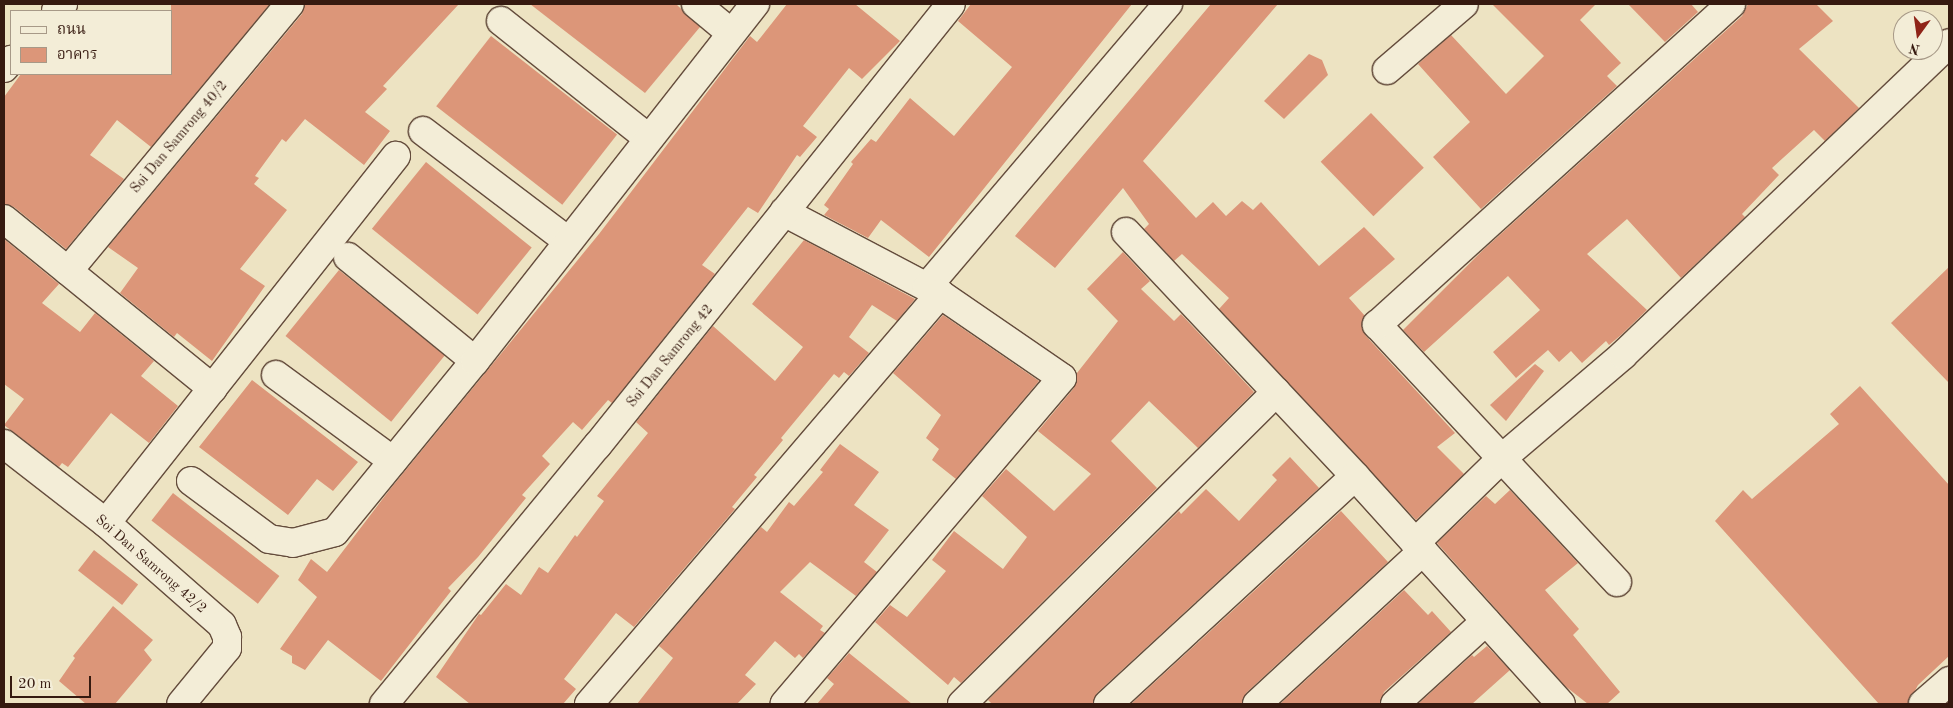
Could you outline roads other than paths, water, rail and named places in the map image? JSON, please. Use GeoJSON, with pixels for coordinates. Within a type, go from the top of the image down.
{"type":"FeatureCollection","features":[{"type":"Feature","properties":{"kind":"street","name":"Soi Dan Samrong 40/2"},"geometry":{"type":"LineString","coordinates":[[68,271],[290,4]]}},
{"type":"Feature","properties":{"kind":"street"},"geometry":{"type":"LineString","coordinates":[[696,4],[731,34]]}},
{"type":"Feature","properties":{"kind":"street"},"geometry":{"type":"LineString","coordinates":[[191,481],[269,539],[293,543],[335,532],[475,361],[755,4]]}},
{"type":"Feature","properties":{"kind":"street","name":"Soi Dan Samrong 42"},"geometry":{"type":"LineString","coordinates":[[384,704],[951,4]]}},
{"type":"Feature","properties":{"kind":"street"},"geometry":{"type":"LineString","coordinates":[[589,704],[1168,4]]}},
{"type":"Feature","properties":{"kind":"street"},"geometry":{"type":"LineString","coordinates":[[1387,70],[1464,4]]}},
{"type":"Feature","properties":{"kind":"street"},"geometry":{"type":"LineString","coordinates":[[1617,582],[1377,325],[1731,4]]}},
{"type":"Feature","properties":{"kind":"street"},"geometry":{"type":"LineString","coordinates":[[501,21],[648,138]]}},
{"type":"Feature","properties":{"kind":"street"},"geometry":{"type":"LineString","coordinates":[[1256,704],[1419,547],[1501,459],[1623,355],[1949,44]]}},
{"type":"Feature","properties":{"kind":"street"},"geometry":{"type":"LineString","coordinates":[[423,131],[568,241]]}},
{"type":"Feature","properties":{"kind":"street"},"geometry":{"type":"LineString","coordinates":[[106,523],[396,156]]}},
{"type":"Feature","properties":{"kind":"street"},"geometry":{"type":"LineString","coordinates":[[784,212],[933,290],[1062,378],[785,704]]}},
{"type":"Feature","properties":{"kind":"street"},"geometry":{"type":"LineString","coordinates":[[4,218],[213,389]]}},
{"type":"Feature","properties":{"kind":"street"},"geometry":{"type":"LineString","coordinates":[[1126,232],[1355,476],[1486,621],[1550,700]]}},
{"type":"Feature","properties":{"kind":"street"},"geometry":{"type":"LineString","coordinates":[[348,258],[475,361]]}},
{"type":"Feature","properties":{"kind":"street"},"geometry":{"type":"LineString","coordinates":[[276,375],[393,461]]}},
{"type":"Feature","properties":{"kind":"street"},"geometry":{"type":"LineString","coordinates":[[962,704],[1276,392]]}},
{"type":"Feature","properties":{"kind":"street","name":"Soi Dan Samrong 42/2"},"geometry":{"type":"LineString","coordinates":[[4,444],[106,523],[222,625],[227,637],[227,648],[181,704]]}},
{"type":"Feature","properties":{"kind":"street"},"geometry":{"type":"LineString","coordinates":[[1108,704],[1355,476]]}},
{"type":"Feature","properties":{"kind":"street"},"geometry":{"type":"LineString","coordinates":[[1395,704],[1486,621]]}},
{"type":"Feature","properties":{"kind":"street"},"geometry":{"type":"LineString","coordinates":[[1923,704],[1949,681]]}}]}
